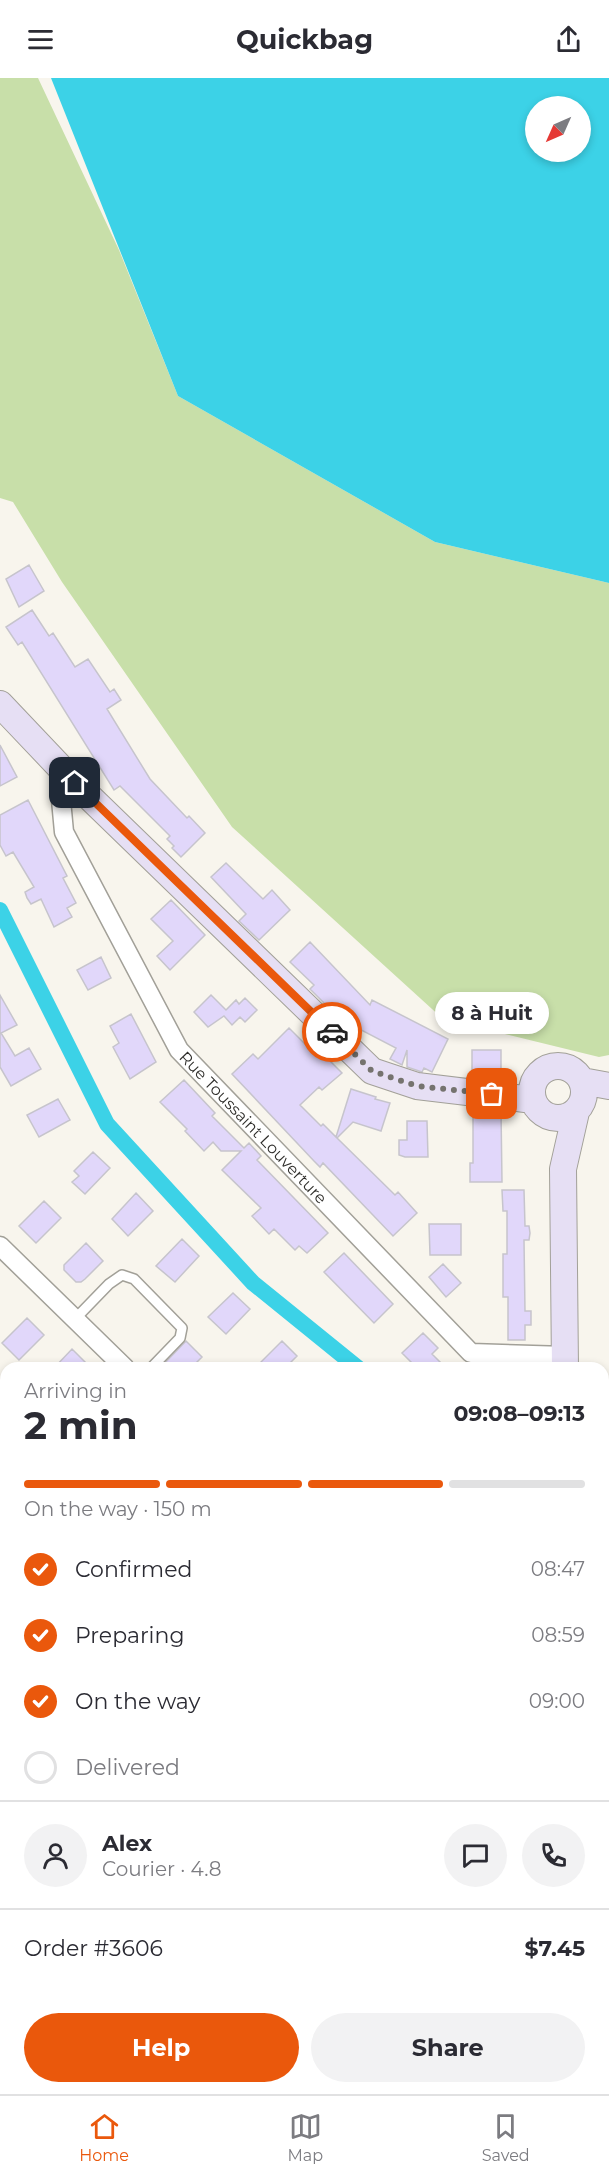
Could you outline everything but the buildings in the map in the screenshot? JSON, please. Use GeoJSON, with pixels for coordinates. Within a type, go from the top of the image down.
{"type":"FeatureCollection","features":[{"type":"Feature","properties":{"kind":"street"},"geometry":{"type":"LineString","coordinates":[[0,704],[75,783],[372,1071],[417,1086],[538,1099],[555,1118],[566,1118],[580,1098],[609,1086]]}},
{"type":"Feature","properties":{"kind":"street","name":"Rue Toussaint Louverture"},"geometry":{"type":"LineString","coordinates":[[75,783],[61,800],[64,832],[179,1050],[471,1353],[566,1362]]}},
{"type":"Feature","properties":{"kind":"street"},"geometry":{"type":"LineString","coordinates":[[563,1168],[538,1099],[545,1069],[553,1066],[565,1066],[575,1071],[580,1098],[563,1168],[566,1362]]}},
{"type":"Feature","properties":{"kind":"street"},"geometry":{"type":"LineString","coordinates":[[580,1098],[609,1096]]}},
{"type":"Feature","properties":{"kind":"street"},"geometry":{"type":"LineString","coordinates":[[0,1246],[119,1362]]}},
{"type":"Feature","properties":{"kind":"lane"},"geometry":{"type":"LineString","coordinates":[[76,1318],[109,1284],[122,1275],[134,1279],[182,1328],[180,1338],[157,1362]]}},
{"type":"Feature","properties":{"kind":"green space"},"geometry":{"type":"Polygon","coordinates":[[[0,78],[38,78],[119,250],[178,396],[435,542],[609,583],[609,1055],[599,1057],[443,1019],[232,827],[62,582],[13,502],[0,498],[0,78]]]}},
{"type":"Feature","properties":{"kind":"water"},"geometry":{"type":"Polygon","coordinates":[[[51,78],[609,78],[609,583],[435,542],[178,396],[51,78]]]}},
{"type":"Feature","properties":{"kind":"waterway"},"geometry":{"type":"LineString","coordinates":[[0,910],[107,1124],[253,1283],[351,1362]]}},
{"type":"Feature","properties":{"kind":"way so far"},"geometry":{"type":"LineString","coordinates":[[332,1032],[372,1071],[417,1086],[492,1094]]}},
{"type":"Feature","properties":{"kind":"place","name":"8 à Huit"},"geometry":{"type":"Point","coordinates":[492,1094]}},
{"type":"Feature","properties":{"kind":"route"},"geometry":{"type":"LineString","coordinates":[[75,783],[332,1032]]}}]}
